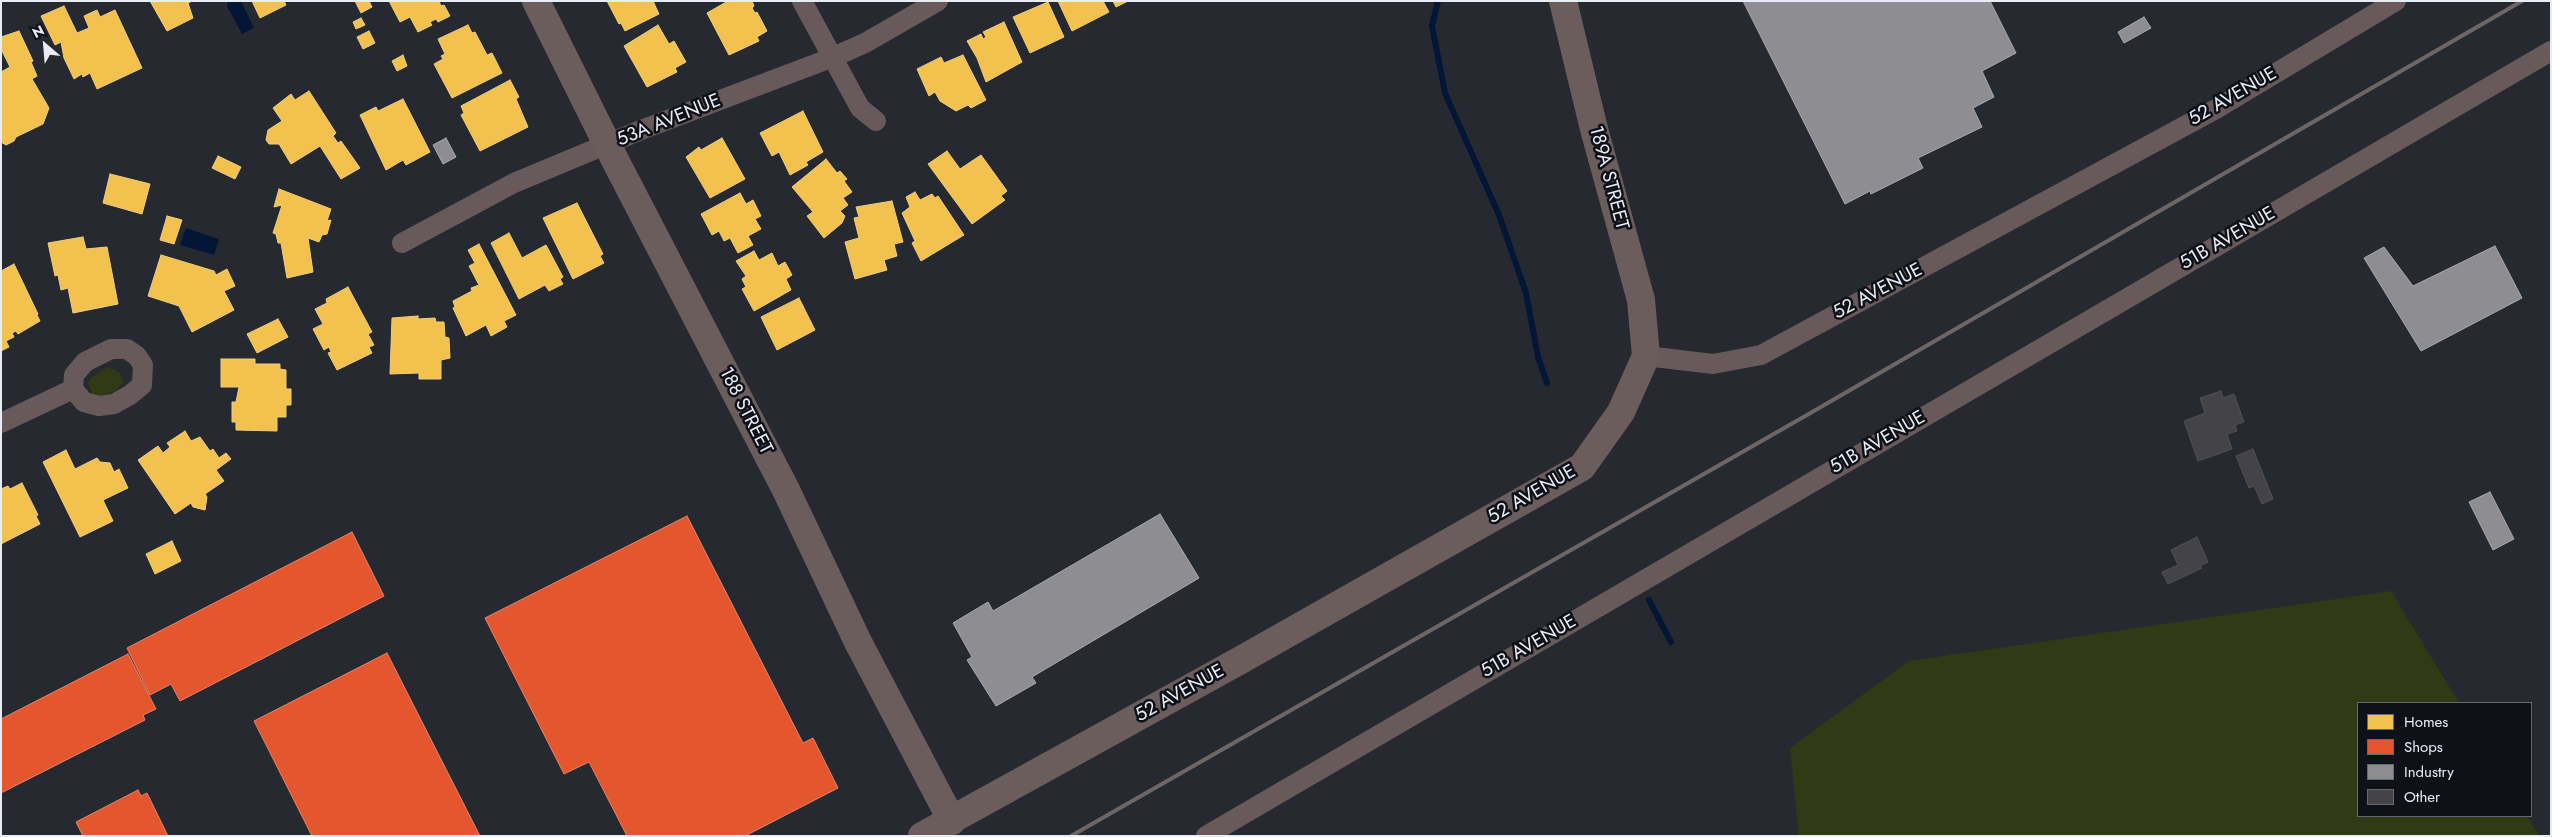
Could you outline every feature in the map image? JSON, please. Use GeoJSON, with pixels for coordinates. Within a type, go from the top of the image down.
{"type":"FeatureCollection","features":[{"type":"Feature","properties":{"kind":"street","name":"188 STREET"},"geometry":{"type":"LineString","coordinates":[[536,1],[608,146],[782,481],[858,642],[952,821]]}},
{"type":"Feature","properties":{"kind":"street"},"geometry":{"type":"LineString","coordinates":[[802,1],[831,58],[860,108],[876,121]]}},
{"type":"Feature","properties":{"kind":"street","name":"53A AVENUE"},"geometry":{"type":"LineString","coordinates":[[402,242],[514,182],[608,146],[641,130],[831,58],[864,43],[938,1]]}},
{"type":"Feature","properties":{"kind":"street","name":"189A STREET"},"geometry":{"type":"LineString","coordinates":[[1562,1],[1594,129],[1641,300],[1646,356]]}},
{"type":"Feature","properties":{"kind":"street","name":"52 AVENUE"},"geometry":{"type":"LineString","coordinates":[[922,836],[952,821],[1582,467],[1621,412],[1646,356],[1713,364],[1761,355],[2216,109],[2396,1]]}},
{"type":"Feature","properties":{"kind":"street","name":"51B AVENUE"},"geometry":{"type":"LineString","coordinates":[[1206,836],[2551,51]]}},
{"type":"Feature","properties":{"kind":"street"},"geometry":{"type":"LineString","coordinates":[[1,423],[73,389]]}},
{"type":"Feature","properties":{"kind":"green space"},"geometry":{"type":"Polygon","coordinates":[[[108,367],[119,372],[123,382],[117,390],[108,394],[98,397],[93,395],[88,383],[92,377],[108,367]]]}},
{"type":"Feature","properties":{"kind":"green space"},"geometry":{"type":"Polygon","coordinates":[[[2391,591],[2458,702],[2357,702],[2357,817],[2528,817],[2539,836],[1799,836],[1790,748],[1909,661],[2391,591]]]}},
{"type":"Feature","properties":{"kind":"water"},"geometry":{"type":"Polygon","coordinates":[[[228,1],[241,1],[254,28],[242,34],[227,6],[228,1]]]}},
{"type":"Feature","properties":{"kind":"water"},"geometry":{"type":"Polygon","coordinates":[[[186,228],[219,239],[214,255],[180,245],[186,228]]]}},
{"type":"Feature","properties":{"kind":"building: Homes"},"geometry":{"type":"Polygon","coordinates":[[[150,1],[192,1],[188,3],[193,18],[167,31],[150,1]]]}},
{"type":"Feature","properties":{"kind":"building: Homes"},"geometry":{"type":"Polygon","coordinates":[[[252,1],[284,1],[286,5],[260,18],[252,1]]]}},
{"type":"Feature","properties":{"kind":"building: Homes"},"geometry":{"type":"Polygon","coordinates":[[[355,1],[369,1],[372,7],[361,13],[355,1]]]}},
{"type":"Feature","properties":{"kind":"building: Homes"},"geometry":{"type":"Polygon","coordinates":[[[389,1],[439,1],[441,6],[444,5],[450,16],[438,22],[436,19],[430,22],[432,25],[418,32],[410,17],[400,22],[389,1]]]}},
{"type":"Feature","properties":{"kind":"building: Homes"},"geometry":{"type":"Polygon","coordinates":[[[607,1],[653,1],[659,14],[625,31],[621,23],[619,24],[607,1]]]}},
{"type":"Feature","properties":{"kind":"building: Homes"},"geometry":{"type":"Polygon","coordinates":[[[728,1],[752,1],[754,6],[752,8],[755,13],[757,12],[767,31],[757,37],[759,41],[729,55],[707,13],[728,1]]]}},
{"type":"Feature","properties":{"kind":"building: Homes"},"geometry":{"type":"Polygon","coordinates":[[[1058,1],[1103,1],[1109,12],[1072,31],[1058,1]]]}},
{"type":"Feature","properties":{"kind":"building: Homes"},"geometry":{"type":"Polygon","coordinates":[[[1113,1],[1128,1],[1116,7],[1113,1]]]}},
{"type":"Feature","properties":{"kind":"building: Homes"},"geometry":{"type":"Polygon","coordinates":[[[1048,2],[1064,37],[1030,53],[1013,17],[1048,2]]]}},
{"type":"Feature","properties":{"kind":"building: Homes"},"geometry":{"type":"Polygon","coordinates":[[[64,6],[77,33],[89,28],[84,16],[97,10],[100,17],[115,10],[142,68],[97,89],[90,73],[83,77],[82,74],[74,79],[64,58],[61,42],[55,45],[41,16],[64,6]]]}},
{"type":"Feature","properties":{"kind":"building: Homes"},"geometry":{"type":"Polygon","coordinates":[[[361,18],[365,25],[356,29],[353,22],[361,18]]]}},
{"type":"Feature","properties":{"kind":"building: Homes"},"geometry":{"type":"Polygon","coordinates":[[[1004,22],[1022,62],[986,82],[977,58],[967,41],[981,34],[983,39],[986,37],[983,32],[1004,22]]]}},
{"type":"Feature","properties":{"kind":"building: Homes"},"geometry":{"type":"Polygon","coordinates":[[[468,25],[472,33],[475,32],[487,55],[492,53],[502,73],[452,98],[434,64],[443,59],[441,56],[445,54],[438,39],[468,25]]]}},
{"type":"Feature","properties":{"kind":"building: Homes"},"geometry":{"type":"Polygon","coordinates":[[[658,25],[669,44],[674,41],[686,62],[675,68],[677,72],[647,87],[624,46],[658,25]]]}},
{"type":"Feature","properties":{"kind":"building: Homes"},"geometry":{"type":"Polygon","coordinates":[[[19,31],[33,61],[31,62],[37,76],[32,79],[49,108],[43,124],[16,137],[14,141],[6,145],[1,142],[1,72],[10,67],[1,49],[1,37],[19,31]]]}},
{"type":"Feature","properties":{"kind":"building: Homes"},"geometry":{"type":"Polygon","coordinates":[[[369,31],[375,43],[363,49],[357,37],[369,31]]]}},
{"type":"Feature","properties":{"kind":"building: Homes"},"geometry":{"type":"Polygon","coordinates":[[[403,55],[407,66],[397,71],[392,61],[403,55]]]}},
{"type":"Feature","properties":{"kind":"building: Homes"},"geometry":{"type":"Polygon","coordinates":[[[963,55],[986,100],[971,108],[968,105],[956,111],[940,101],[935,92],[929,96],[917,69],[941,57],[944,63],[963,55]]]}},
{"type":"Feature","properties":{"kind":"building: Homes"},"geometry":{"type":"Polygon","coordinates":[[[510,80],[519,97],[516,99],[528,127],[480,151],[461,115],[464,113],[461,106],[510,80]]]}},
{"type":"Feature","properties":{"kind":"building: Homes"},"geometry":{"type":"Polygon","coordinates":[[[309,91],[336,133],[333,136],[338,143],[341,141],[360,168],[341,179],[320,146],[291,164],[279,144],[269,144],[266,140],[268,130],[282,121],[273,108],[291,94],[295,100],[309,91]]]}},
{"type":"Feature","properties":{"kind":"building: Homes"},"geometry":{"type":"Polygon","coordinates":[[[403,99],[430,152],[406,165],[403,160],[386,170],[360,115],[376,107],[378,111],[403,99]]]}},
{"type":"Feature","properties":{"kind":"building: Homes"},"geometry":{"type":"Polygon","coordinates":[[[803,111],[823,152],[806,162],[808,165],[790,175],[779,152],[772,156],[760,133],[803,111]]]}},
{"type":"Feature","properties":{"kind":"building: Homes"},"geometry":{"type":"Polygon","coordinates":[[[722,138],[745,179],[710,198],[686,157],[699,147],[701,150],[722,138]]]}},
{"type":"Feature","properties":{"kind":"building: Homes"},"geometry":{"type":"Polygon","coordinates":[[[947,151],[960,169],[981,155],[1007,191],[1001,196],[1005,200],[972,224],[928,164],[947,151]]]}},
{"type":"Feature","properties":{"kind":"building: Homes"},"geometry":{"type":"Polygon","coordinates":[[[218,156],[241,167],[235,179],[212,168],[218,156]]]}},
{"type":"Feature","properties":{"kind":"building: Homes"},"geometry":{"type":"Polygon","coordinates":[[[826,159],[837,173],[840,171],[847,179],[844,181],[852,192],[843,198],[848,205],[840,211],[845,216],[842,223],[824,238],[807,216],[813,212],[792,187],[826,159]]]}},
{"type":"Feature","properties":{"kind":"building: Homes"},"geometry":{"type":"Polygon","coordinates":[[[110,174],[150,184],[142,214],[103,203],[110,174]]]}},
{"type":"Feature","properties":{"kind":"building: Homes"},"geometry":{"type":"Polygon","coordinates":[[[279,189],[331,209],[327,221],[331,220],[327,234],[322,235],[319,242],[308,238],[313,272],[287,278],[281,243],[278,243],[276,234],[273,233],[282,205],[274,207],[279,189]]]}},
{"type":"Feature","properties":{"kind":"building: Homes"},"geometry":{"type":"Polygon","coordinates":[[[915,192],[920,200],[932,194],[935,198],[938,196],[964,235],[921,261],[912,243],[915,241],[902,213],[910,207],[906,197],[915,192]]]}},
{"type":"Feature","properties":{"kind":"building: Homes"},"geometry":{"type":"Polygon","coordinates":[[[740,193],[746,204],[753,200],[761,216],[755,219],[761,229],[748,236],[753,245],[738,253],[730,238],[724,241],[719,231],[712,235],[701,214],[740,193]]]}},
{"type":"Feature","properties":{"kind":"building: Homes"},"geometry":{"type":"Polygon","coordinates":[[[892,201],[903,242],[894,244],[897,256],[884,260],[887,270],[855,279],[845,242],[859,238],[854,218],[859,217],[856,207],[892,201]]]}},
{"type":"Feature","properties":{"kind":"building: Homes"},"geometry":{"type":"Polygon","coordinates":[[[577,203],[603,254],[600,256],[604,263],[573,279],[543,218],[577,203]]]}},
{"type":"Feature","properties":{"kind":"building: Homes"},"geometry":{"type":"Polygon","coordinates":[[[167,216],[182,220],[174,244],[160,240],[167,216]]]}},
{"type":"Feature","properties":{"kind":"building: Homes"},"geometry":{"type":"Polygon","coordinates":[[[509,233],[522,258],[546,245],[563,277],[560,279],[563,284],[549,291],[545,285],[519,299],[491,243],[509,233]]]}},
{"type":"Feature","properties":{"kind":"building: Homes"},"geometry":{"type":"Polygon","coordinates":[[[83,237],[86,249],[107,247],[118,304],[73,313],[68,288],[61,290],[58,275],[55,276],[48,243],[83,237]]]}},
{"type":"Feature","properties":{"kind":"building: Homes"},"geometry":{"type":"Polygon","coordinates":[[[479,244],[516,315],[504,321],[507,327],[491,336],[486,325],[466,336],[453,308],[455,307],[453,301],[472,291],[471,288],[479,285],[469,266],[475,263],[468,250],[479,244]]]}},
{"type":"Feature","properties":{"kind":"building: Homes"},"geometry":{"type":"Polygon","coordinates":[[[754,251],[759,260],[772,253],[778,266],[785,262],[792,275],[786,279],[791,290],[754,311],[742,289],[746,287],[742,279],[746,276],[736,261],[754,251]]]}},
{"type":"Feature","properties":{"kind":"building: Homes"},"geometry":{"type":"Polygon","coordinates":[[[161,255],[214,271],[216,275],[227,269],[235,286],[224,291],[234,310],[192,332],[179,306],[148,296],[161,255]]]}},
{"type":"Feature","properties":{"kind":"building: Homes"},"geometry":{"type":"Polygon","coordinates":[[[14,264],[40,321],[18,334],[16,331],[12,333],[14,337],[6,341],[9,347],[1,351],[1,271],[14,264]]]}},
{"type":"Feature","properties":{"kind":"building: Homes"},"geometry":{"type":"Polygon","coordinates":[[[348,287],[372,332],[368,334],[374,345],[369,347],[372,353],[337,370],[328,353],[331,352],[329,347],[324,350],[313,329],[323,324],[315,309],[327,303],[326,299],[348,287]]]}},
{"type":"Feature","properties":{"kind":"building: Homes"},"geometry":{"type":"Polygon","coordinates":[[[799,298],[815,330],[777,350],[761,317],[799,298]]]}},
{"type":"Feature","properties":{"kind":"building: Homes"},"geometry":{"type":"Polygon","coordinates":[[[418,316],[418,319],[435,318],[436,322],[444,322],[445,337],[449,338],[450,358],[441,360],[441,379],[419,379],[419,373],[390,374],[392,318],[418,316]]]}},
{"type":"Feature","properties":{"kind":"building: Homes"},"geometry":{"type":"Polygon","coordinates":[[[278,319],[288,337],[257,353],[247,334],[278,319]]]}},
{"type":"Feature","properties":{"kind":"building: Homes"},"geometry":{"type":"Polygon","coordinates":[[[221,359],[255,359],[255,364],[280,364],[280,369],[286,370],[286,389],[291,389],[291,405],[286,405],[286,417],[277,417],[277,431],[236,430],[236,422],[232,422],[232,402],[236,402],[239,387],[221,387],[221,359]]]}},
{"type":"Feature","properties":{"kind":"building: Homes"},"geometry":{"type":"Polygon","coordinates":[[[185,431],[191,441],[200,437],[210,451],[213,449],[219,458],[226,453],[231,459],[216,470],[224,481],[205,494],[207,497],[205,510],[193,507],[191,503],[175,514],[138,460],[158,446],[163,453],[170,447],[167,443],[185,431]]]}},
{"type":"Feature","properties":{"kind":"building: Homes"},"geometry":{"type":"Polygon","coordinates":[[[66,450],[75,469],[97,458],[100,462],[110,463],[114,472],[119,469],[128,488],[103,500],[113,521],[80,537],[43,462],[66,450]]]}},
{"type":"Feature","properties":{"kind":"building: Homes"},"geometry":{"type":"Polygon","coordinates":[[[22,483],[38,515],[36,516],[40,524],[1,544],[1,489],[8,486],[10,489],[22,483]]]}},
{"type":"Feature","properties":{"kind":"building: Homes"},"geometry":{"type":"Polygon","coordinates":[[[172,541],[181,561],[155,574],[146,554],[172,541]]]}},
{"type":"Feature","properties":{"kind":"building: Shops"},"geometry":{"type":"Polygon","coordinates":[[[687,516],[803,743],[813,738],[838,788],[745,836],[627,836],[589,762],[564,774],[485,618],[687,516]]]}},
{"type":"Feature","properties":{"kind":"building: Shops"},"geometry":{"type":"Polygon","coordinates":[[[352,532],[384,596],[180,701],[171,684],[150,695],[127,648],[352,532]]]}},
{"type":"Feature","properties":{"kind":"building: Shops"},"geometry":{"type":"Polygon","coordinates":[[[387,653],[480,836],[312,836],[254,721],[387,653]]]}},
{"type":"Feature","properties":{"kind":"building: Shops"},"geometry":{"type":"Polygon","coordinates":[[[128,654],[156,709],[143,715],[145,720],[1,793],[1,719],[128,654]]]}},
{"type":"Feature","properties":{"kind":"building: Shops"},"geometry":{"type":"Polygon","coordinates":[[[138,790],[141,796],[147,793],[168,836],[83,836],[76,822],[138,790]]]}},
{"type":"Feature","properties":{"kind":"building: Industry"},"geometry":{"type":"Polygon","coordinates":[[[1743,1],[1990,1],[2016,53],[1982,71],[1994,97],[1973,108],[1982,127],[1918,158],[1923,168],[1871,194],[1870,191],[1845,204],[1743,1]]]}},
{"type":"Feature","properties":{"kind":"building: Industry"},"geometry":{"type":"Polygon","coordinates":[[[2144,17],[2151,28],[2124,43],[2118,32],[2144,17]]]}},
{"type":"Feature","properties":{"kind":"building: Industry"},"geometry":{"type":"Polygon","coordinates":[[[446,138],[456,157],[443,164],[433,145],[446,138]]]}},
{"type":"Feature","properties":{"kind":"building: Industry"},"geometry":{"type":"Polygon","coordinates":[[[2495,246],[2522,298],[2421,351],[2364,258],[2384,247],[2413,286],[2495,246]]]}},
{"type":"Feature","properties":{"kind":"building: Industry"},"geometry":{"type":"Polygon","coordinates":[[[2490,492],[2514,539],[2493,550],[2469,502],[2490,492]]]}},
{"type":"Feature","properties":{"kind":"building: Industry"},"geometry":{"type":"Polygon","coordinates":[[[1160,514],[1199,578],[1032,677],[1036,683],[996,706],[967,660],[972,657],[953,623],[988,602],[993,611],[1160,514]]]}},
{"type":"Feature","properties":{"kind":"building: Other"},"geometry":{"type":"Polygon","coordinates":[[[2221,391],[2223,398],[2234,394],[2244,422],[2235,425],[2237,431],[2227,434],[2232,449],[2198,461],[2184,421],[2205,413],[2200,398],[2221,391]]]}},
{"type":"Feature","properties":{"kind":"building: Other"},"geometry":{"type":"Polygon","coordinates":[[[2253,449],[2273,499],[2262,504],[2254,486],[2249,488],[2236,456],[2253,449]]]}},
{"type":"Feature","properties":{"kind":"building: Other"},"geometry":{"type":"Polygon","coordinates":[[[2197,537],[2208,562],[2200,566],[2202,568],[2168,584],[2162,572],[2178,565],[2171,550],[2197,537]]]}},
{"type":"Feature","properties":{"kind":"waterway"},"geometry":{"type":"LineString","coordinates":[[1438,1],[1432,26],[1445,93],[1499,215],[1526,293],[1538,357],[1547,383]]}},
{"type":"Feature","properties":{"kind":"waterway"},"geometry":{"type":"LineString","coordinates":[[1649,600],[1671,642]]}},
{"type":"Feature","properties":{"kind":"railway"},"geometry":{"type":"LineString","coordinates":[[1071,836],[1807,415],[2522,1]]}}]}
